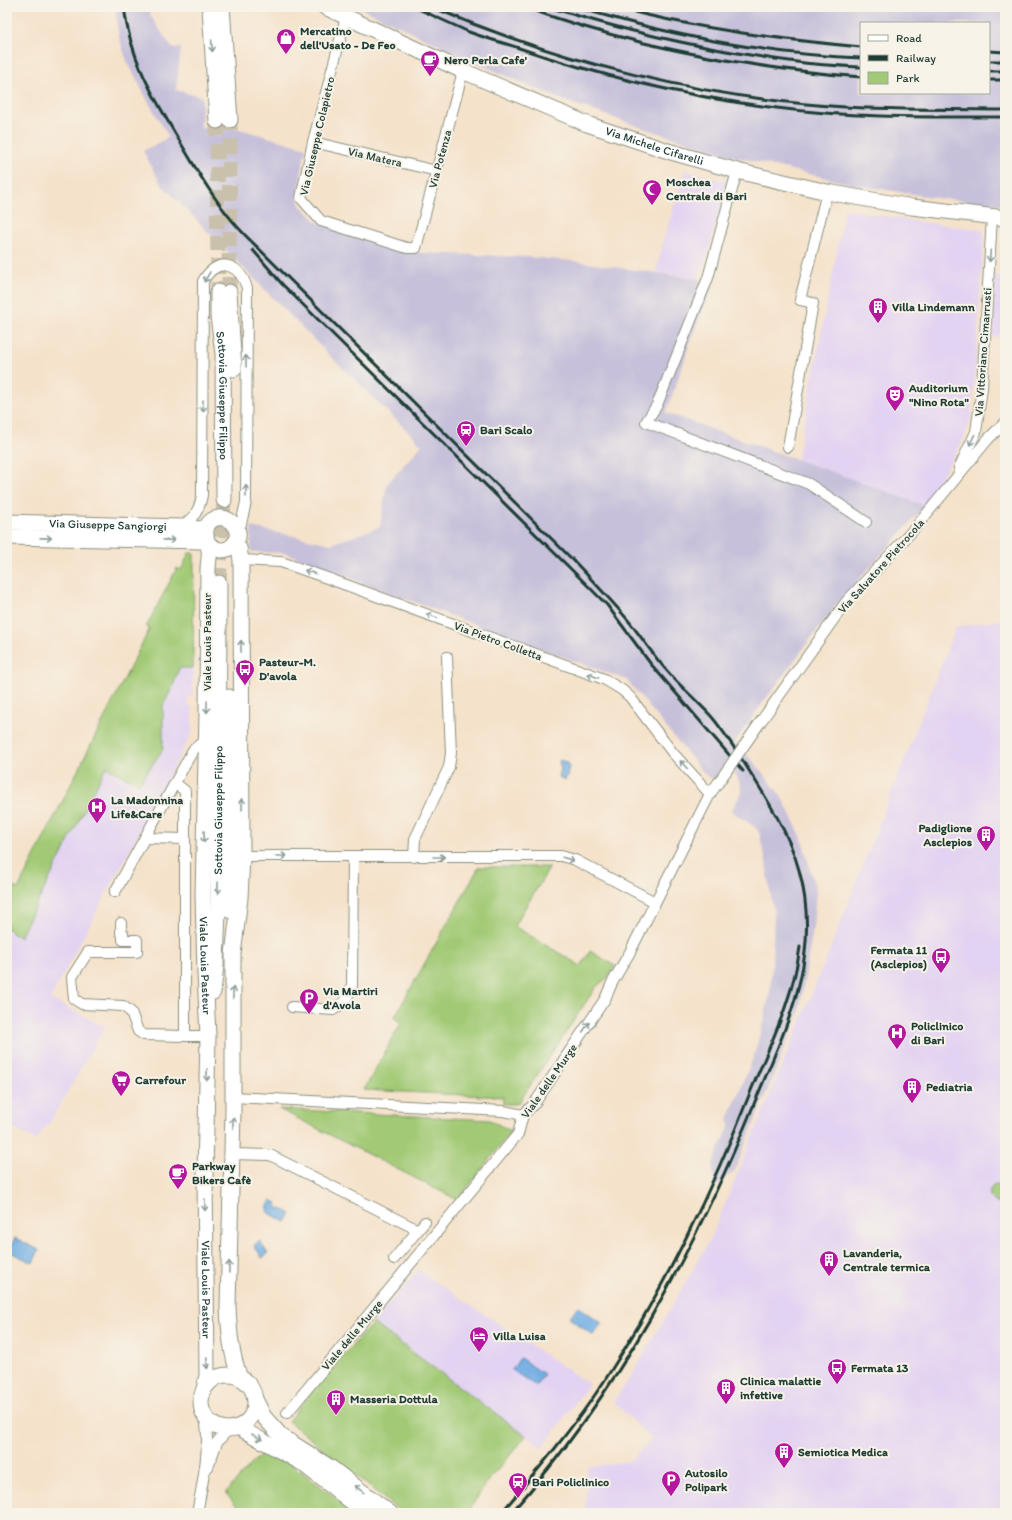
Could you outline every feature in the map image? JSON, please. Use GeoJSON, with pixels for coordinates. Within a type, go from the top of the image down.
{"type":"FeatureCollection","features":[{"type":"Feature","properties":{"kind":"main road"},"geometry":{"type":"LineString","coordinates":[[210,7],[223,121],[222,7]]}},
{"type":"Feature","properties":{"kind":"main road","name":"Via Michele Cifarelli"},"geometry":{"type":"LineString","coordinates":[[325,7],[463,71],[587,124],[668,151],[737,171],[827,192],[912,207],[998,217]]}},
{"type":"Feature","properties":{"kind":"main road","name":"Sottovia Giuseppe Filippo"},"geometry":{"type":"LineString","coordinates":[[223,292],[234,354],[229,500],[223,353],[218,316],[223,292]]}},
{"type":"Feature","properties":{"kind":"main road"},"geometry":{"type":"LineString","coordinates":[[209,524],[215,519],[225,518],[234,523],[237,528],[237,538],[235,543],[227,549],[217,549],[207,543],[206,532],[209,524],[214,512],[215,505],[214,353],[218,316]]}},
{"type":"Feature","properties":{"kind":"main road","name":"Via Giuseppe Sangiorgi"},"geometry":{"type":"LineString","coordinates":[[12,521],[181,527],[199,529],[209,524]]}},
{"type":"Feature","properties":{"kind":"main road","name":"Via Giuseppe Sangiorgi"},"geometry":{"type":"LineString","coordinates":[[7,536],[196,540],[207,543]]}},
{"type":"Feature","properties":{"kind":"main road","name":"Viale Louis Pasteur"},"geometry":{"type":"LineString","coordinates":[[204,1390],[207,1375],[205,1174],[208,1036],[204,973],[203,895],[207,738],[208,569],[210,550],[207,543]]}},
{"type":"Feature","properties":{"kind":"main road","name":"Viale Louis Pasteur"},"geometry":{"type":"LineString","coordinates":[[235,543],[239,548],[241,560],[242,856],[240,898],[233,954],[233,1097],[228,1306],[229,1330],[234,1362],[240,1378]]}},
{"type":"Feature","properties":{"kind":"main road","name":"Sottovia Giuseppe Filippo"},"geometry":{"type":"LineString","coordinates":[[208,1036],[216,966],[224,584],[229,887],[233,954]]}},
{"type":"Feature","properties":{"kind":"main road"},"geometry":{"type":"LineString","coordinates":[[233,1428],[250,1419],[254,1411],[255,1399],[254,1393],[249,1385],[240,1378],[226,1375],[217,1377],[209,1382],[201,1398],[201,1407],[204,1415],[210,1422],[218,1427],[233,1428],[278,1442],[331,1468],[390,1513]]}},
{"type":"Feature","properties":{"kind":"main road"},"geometry":{"type":"LineString","coordinates":[[255,1399],[278,1442],[290,1455],[312,1470],[366,1513]]}},
{"type":"Feature","properties":{"kind":"street","name":"Via Giuseppe Colapietro"},"geometry":{"type":"LineString","coordinates":[[346,17],[313,142],[301,198],[321,221],[407,248],[416,248]]}},
{"type":"Feature","properties":{"kind":"street","name":"Via Potenza"},"geometry":{"type":"LineString","coordinates":[[416,248],[463,71]]}},
{"type":"Feature","properties":{"kind":"street","name":"Via Matera"},"geometry":{"type":"LineString","coordinates":[[313,142],[437,171]]}},
{"type":"Feature","properties":{"kind":"street"},"geometry":{"type":"LineString","coordinates":[[737,171],[708,278],[658,405],[646,422],[809,484],[866,522]]}},
{"type":"Feature","properties":{"kind":"street"},"geometry":{"type":"LineString","coordinates":[[788,447],[813,303],[800,300],[827,192]]}},
{"type":"Feature","properties":{"kind":"street","name":"Via Vittoriano Cimarrusti"},"geometry":{"type":"LineString","coordinates":[[953,482],[976,432],[982,388],[998,217]]}},
{"type":"Feature","properties":{"kind":"street"},"geometry":{"type":"LineString","coordinates":[[181,527],[197,512],[200,507],[202,495],[204,281],[209,272],[215,267],[225,266],[237,269],[244,279],[247,288],[246,502],[242,524],[237,528]]}},
{"type":"Feature","properties":{"kind":"street","name":"Via Salvatore Pietrocola"},"geometry":{"type":"LineString","coordinates":[[710,794],[846,602],[939,500],[989,438],[1005,423]]}},
{"type":"Feature","properties":{"kind":"street","name":"Via Pietro Colletta"},"geometry":{"type":"LineString","coordinates":[[241,560],[281,562],[604,679],[626,694],[672,752],[710,794]]}},
{"type":"Feature","properties":{"kind":"street"},"geometry":{"type":"LineString","coordinates":[[414,857],[415,839],[449,767],[451,753],[447,657]]}},
{"type":"Feature","properties":{"kind":"street"},"geometry":{"type":"LineString","coordinates":[[115,892],[193,750],[207,738]]}},
{"type":"Feature","properties":{"kind":"street"},"geometry":{"type":"LineString","coordinates":[[175,783],[186,791],[185,1036]]}},
{"type":"Feature","properties":{"kind":"street","name":"Viale delle Murge"},"geometry":{"type":"LineString","coordinates":[[287,1413],[518,1134],[523,1115],[534,1104],[600,1006],[656,902],[710,794]]}},
{"type":"Feature","properties":{"kind":"street"},"geometry":{"type":"LineString","coordinates":[[145,838],[185,839]]}},
{"type":"Feature","properties":{"kind":"street"},"geometry":{"type":"LineString","coordinates":[[242,856],[561,856],[575,860],[656,902]]}},
{"type":"Feature","properties":{"kind":"street"},"geometry":{"type":"LineString","coordinates":[[292,1007],[333,1010],[345,1002],[352,986],[353,856]]}},
{"type":"Feature","properties":{"kind":"street"},"geometry":{"type":"LineString","coordinates":[[121,923],[123,940],[137,940],[137,952],[88,952],[72,977],[74,999],[82,1004],[123,1006],[131,1012],[138,1031],[144,1034],[208,1036]]}},
{"type":"Feature","properties":{"kind":"street"},"geometry":{"type":"LineString","coordinates":[[233,1097],[503,1111],[523,1115]]}},
{"type":"Feature","properties":{"kind":"street"},"geometry":{"type":"LineString","coordinates":[[232,1154],[270,1155],[422,1226],[394,1259]]}},
{"type":"Feature","properties":{"kind":"street"},"geometry":{"type":"LineString","coordinates":[[197,1513],[202,1484],[207,1430],[204,1415]]}},
{"type":"Feature","properties":{"kind":"street"},"geometry":{"type":"LineString","coordinates":[[202,1484],[217,1442],[233,1428]]}},
{"type":"Feature","properties":{"kind":"shaded area"},"geometry":{"type":"Polygon","coordinates":[[[115,7],[151,7],[150,15],[172,48],[181,48],[176,90],[202,97],[201,128],[236,128],[306,148],[297,196],[300,205],[317,222],[409,251],[421,253],[528,257],[573,261],[698,279],[712,287],[689,344],[666,413],[925,506],[836,605],[735,742],[758,767],[781,796],[801,836],[816,890],[813,928],[799,1013],[735,1170],[714,1188],[713,1163],[730,1125],[728,1119],[753,1058],[763,1024],[770,992],[772,964],[774,916],[765,857],[759,832],[755,827],[731,811],[741,794],[741,786],[737,777],[727,760],[715,777],[709,778],[627,680],[370,586],[286,553],[251,552],[251,527],[331,544],[380,527],[387,484],[422,445],[327,353],[161,184],[143,151],[169,137],[127,61],[119,38],[115,7]]]}},
{"type":"Feature","properties":{"kind":"shaded area"},"geometry":{"type":"Polygon","coordinates":[[[358,7],[1005,7],[1005,205],[938,198],[856,185],[732,156],[646,129],[557,98],[479,64],[358,7]]]}},
{"type":"Feature","properties":{"kind":"shaded area"},"geometry":{"type":"Polygon","coordinates":[[[685,170],[728,182],[707,256],[698,279],[656,272],[663,242],[685,170]]]}},
{"type":"Feature","properties":{"kind":"shaded area"},"geometry":{"type":"Polygon","coordinates":[[[845,209],[899,219],[984,230],[976,365],[971,417],[964,438],[925,506],[797,460],[845,209]]]}},
{"type":"Feature","properties":{"kind":"shaded area"},"geometry":{"type":"Polygon","coordinates":[[[995,274],[1005,280],[1005,336],[993,337],[995,274]]]}},
{"type":"Feature","properties":{"kind":"shaded area","name":"Policlinico di Bari"},"geometry":{"type":"Polygon","coordinates":[[[1005,619],[1005,1513],[585,1513],[587,1467],[630,1461],[652,1439],[613,1402],[631,1377],[711,1238],[829,952],[956,627],[1005,619]]]}},
{"type":"Feature","properties":{"kind":"shaded area","name":"La Madonnina Life&Care"},"geometry":{"type":"Polygon","coordinates":[[[193,644],[193,696],[189,696],[188,706],[192,706],[192,733],[50,999],[105,1027],[50,1122],[36,1140],[7,1125],[7,884],[18,889],[193,644]]]}},
{"type":"Feature","properties":{"kind":"shaded area","name":"Villa Luisa"},"geometry":{"type":"Polygon","coordinates":[[[418,1270],[589,1384],[542,1448],[373,1323],[418,1270]]]}},
{"type":"Feature","properties":{"kind":"green space"},"geometry":{"type":"Polygon","coordinates":[[[189,553],[194,553],[193,668],[179,668],[173,686],[163,706],[163,749],[139,784],[106,767],[20,937],[12,933],[9,929],[7,930],[7,884],[18,889],[150,628],[146,627],[177,568],[181,570],[189,553]]]}},
{"type":"Feature","properties":{"kind":"green space"},"geometry":{"type":"Polygon","coordinates":[[[479,867],[550,867],[514,926],[581,966],[590,951],[615,966],[607,978],[596,987],[517,1104],[503,1104],[503,1097],[364,1090],[401,1023],[394,1018],[479,867]]]}},
{"type":"Feature","properties":{"kind":"green space"},"geometry":{"type":"Polygon","coordinates":[[[279,1109],[490,1120],[511,1131],[465,1191],[456,1199],[279,1109]]]}},
{"type":"Feature","properties":{"kind":"green space"},"geometry":{"type":"Polygon","coordinates":[[[996,1184],[1005,1186],[1005,1202],[996,1203],[991,1198],[990,1191],[996,1184]]]}},
{"type":"Feature","properties":{"kind":"green space"},"geometry":{"type":"Polygon","coordinates":[[[373,1323],[526,1436],[488,1481],[467,1513],[402,1513],[288,1421],[323,1378],[373,1323]]]}},
{"type":"Feature","properties":{"kind":"green space"},"geometry":{"type":"Polygon","coordinates":[[[263,1452],[281,1456],[355,1513],[249,1513],[235,1504],[226,1492],[263,1452]]]}},
{"type":"Feature","properties":{"kind":"water"},"geometry":{"type":"Polygon","coordinates":[[[560,760],[566,762],[569,766],[565,780],[559,777],[561,769],[559,762],[560,760]]]}},
{"type":"Feature","properties":{"kind":"water"},"geometry":{"type":"Polygon","coordinates":[[[271,1200],[277,1203],[276,1206],[291,1214],[286,1222],[267,1212],[269,1208],[267,1207],[271,1200]]]}},
{"type":"Feature","properties":{"kind":"water"},"geometry":{"type":"Polygon","coordinates":[[[15,1238],[39,1250],[33,1263],[8,1251],[15,1238]]]}},
{"type":"Feature","properties":{"kind":"water"},"geometry":{"type":"Polygon","coordinates":[[[260,1241],[268,1254],[262,1258],[254,1245],[260,1241]]]}},
{"type":"Feature","properties":{"kind":"water"},"geometry":{"type":"Polygon","coordinates":[[[578,1306],[602,1323],[593,1335],[569,1318],[578,1306]]]}},
{"type":"Feature","properties":{"kind":"water"},"geometry":{"type":"Polygon","coordinates":[[[520,1358],[544,1374],[536,1386],[512,1370],[520,1358]]]}},
{"type":"Feature","properties":{"kind":"tunnel"},"geometry":{"type":"LineString","coordinates":[[229,292],[230,120]]}},
{"type":"Feature","properties":{"kind":"tunnel"},"geometry":{"type":"LineString","coordinates":[[217,121],[218,292]]}},
{"type":"Feature","properties":{"kind":"tunnel"},"geometry":{"type":"LineString","coordinates":[[219,583],[224,500]]}},
{"type":"Feature","properties":{"kind":"railway"},"geometry":{"type":"LineString","coordinates":[[124,7],[131,44],[144,76],[169,124],[202,178],[226,213],[245,235],[602,590],[663,666],[711,716],[728,738],[782,827],[789,841],[799,870],[805,902],[807,932],[804,962],[798,990],[778,1047],[730,1159],[679,1267],[619,1370],[586,1419],[550,1467],[511,1513]]}},
{"type":"Feature","properties":{"kind":"railway"},"geometry":{"type":"LineString","coordinates":[[414,7],[469,32],[487,38],[580,67],[677,92],[777,108],[834,114],[1005,117]]}},
{"type":"Feature","properties":{"kind":"railway"},"geometry":{"type":"LineString","coordinates":[[432,7],[481,27],[582,61],[634,75],[740,96],[793,103],[845,107],[1005,110]]}},
{"type":"Feature","properties":{"kind":"railway"},"geometry":{"type":"LineString","coordinates":[[524,7],[606,33],[690,53],[775,68],[860,77]]}},
{"type":"Feature","properties":{"kind":"railway"},"geometry":{"type":"LineString","coordinates":[[549,7],[610,25],[703,47],[805,63],[860,67]]}},
{"type":"Feature","properties":{"kind":"railway"},"geometry":{"type":"LineString","coordinates":[[576,7],[646,26],[717,42],[789,52],[860,58]]}},
{"type":"Feature","properties":{"kind":"railway"},"geometry":{"type":"LineString","coordinates":[[615,7],[645,15],[737,32],[860,47]]}},
{"type":"Feature","properties":{"kind":"railway"},"geometry":{"type":"LineString","coordinates":[[990,51],[1005,52]]}},
{"type":"Feature","properties":{"kind":"railway"},"geometry":{"type":"LineString","coordinates":[[990,61],[1005,61]]}},
{"type":"Feature","properties":{"kind":"railway"},"geometry":{"type":"LineString","coordinates":[[990,71],[1005,71]]}},
{"type":"Feature","properties":{"kind":"railway"},"geometry":{"type":"LineString","coordinates":[[990,80],[1005,80]]}},
{"type":"Feature","properties":{"kind":"railway"},"geometry":{"type":"LineString","coordinates":[[253,250],[282,284],[607,605],[650,663],[743,771]]}},
{"type":"Feature","properties":{"kind":"railway"},"geometry":{"type":"LineString","coordinates":[[501,1513],[581,1415],[627,1345],[668,1274],[704,1201],[774,1037],[793,983],[800,947]]}},
{"type":"Feature","properties":{"kind":"place","name":"Mercatino dell'Usato - De Feo"},"geometry":{"type":"Point","coordinates":[286,55]}},
{"type":"Feature","properties":{"kind":"place","name":"Nero Perla Cafe'"},"geometry":{"type":"Point","coordinates":[430,77]}},
{"type":"Feature","properties":{"kind":"place","name":"Moschea Centrale di Bari"},"geometry":{"type":"Point","coordinates":[652,206]}},
{"type":"Feature","properties":{"kind":"place","name":"Villa Lindemann"},"geometry":{"type":"Point","coordinates":[878,324]}},
{"type":"Feature","properties":{"kind":"place","name":"Auditorium \"Nino Rota\""},"geometry":{"type":"Point","coordinates":[895,412]}},
{"type":"Feature","properties":{"kind":"place","name":"Bari Scalo"},"geometry":{"type":"Point","coordinates":[466,447]}},
{"type":"Feature","properties":{"kind":"place","name":"Pasteur-M. D'avola"},"geometry":{"type":"Point","coordinates":[245,686]}},
{"type":"Feature","properties":{"kind":"place","name":"La Madonnina Life&Care"},"geometry":{"type":"Point","coordinates":[97,824]}},
{"type":"Feature","properties":{"kind":"place","name":"Padiglione Asclepios"},"geometry":{"type":"Point","coordinates":[986,852]}},
{"type":"Feature","properties":{"kind":"place","name":"Fermata 11 (Asclepios)"},"geometry":{"type":"Point","coordinates":[941,974]}},
{"type":"Feature","properties":{"kind":"place","name":"Via Martiri d'Avola"},"geometry":{"type":"Point","coordinates":[309,1015]}},
{"type":"Feature","properties":{"kind":"place","name":"Policlinico di Bari"},"geometry":{"type":"Point","coordinates":[897,1050]}},
{"type":"Feature","properties":{"kind":"place","name":"Carrefour"},"geometry":{"type":"Point","coordinates":[121,1097]}},
{"type":"Feature","properties":{"kind":"place","name":"Pediatria"},"geometry":{"type":"Point","coordinates":[912,1104]}},
{"type":"Feature","properties":{"kind":"place","name":"Parkway Bikers Cafè"},"geometry":{"type":"Point","coordinates":[178,1190]}},
{"type":"Feature","properties":{"kind":"place","name":"Lavanderia, Centrale termica"},"geometry":{"type":"Point","coordinates":[829,1277]}},
{"type":"Feature","properties":{"kind":"place","name":"Villa Luisa"},"geometry":{"type":"Point","coordinates":[479,1353]}},
{"type":"Feature","properties":{"kind":"place","name":"Fermata 13"},"geometry":{"type":"Point","coordinates":[837,1385]}},
{"type":"Feature","properties":{"kind":"place","name":"Clinica malattie infettive"},"geometry":{"type":"Point","coordinates":[726,1405]}},
{"type":"Feature","properties":{"kind":"place","name":"Masseria Dottula"},"geometry":{"type":"Point","coordinates":[336,1416]}},
{"type":"Feature","properties":{"kind":"place","name":"Semiotica Medica"},"geometry":{"type":"Point","coordinates":[784,1469]}},
{"type":"Feature","properties":{"kind":"place","name":"Autosilo Polipark"},"geometry":{"type":"Point","coordinates":[671,1497]}},
{"type":"Feature","properties":{"kind":"place","name":"Bari Policlinico"},"geometry":{"type":"Point","coordinates":[518,1499]}}]}
